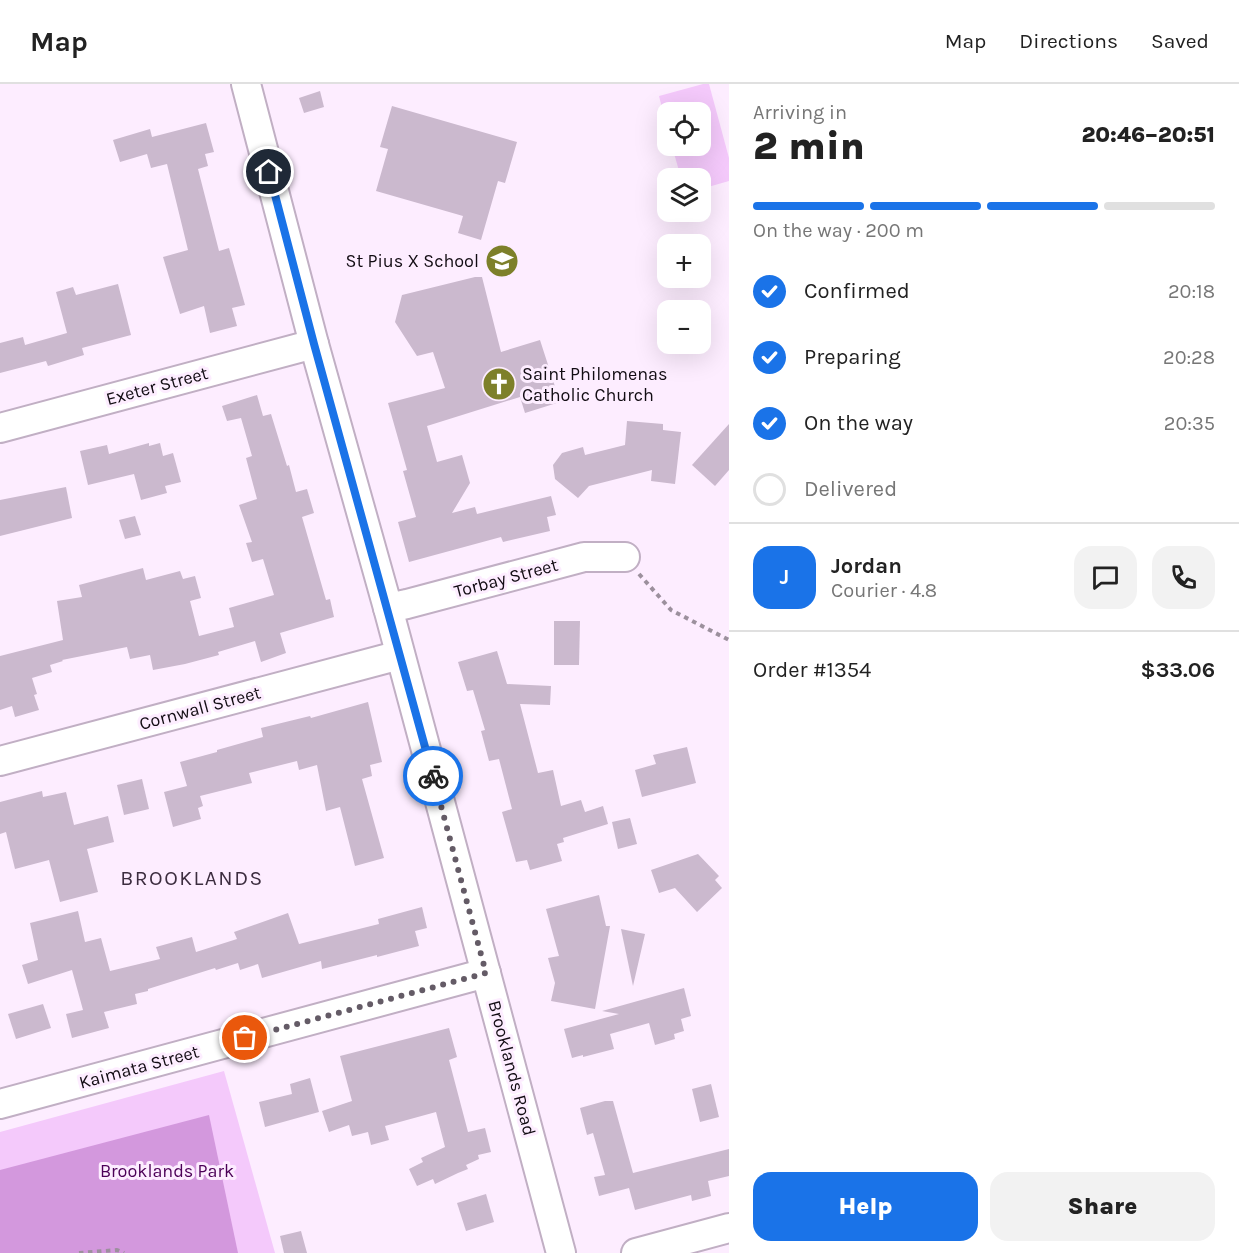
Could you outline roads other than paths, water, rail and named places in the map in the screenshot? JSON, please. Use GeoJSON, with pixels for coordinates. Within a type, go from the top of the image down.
{"type":"FeatureCollection","features":[{"type":"Feature","properties":{"kind":"street","name":"Brooklands Road"},"geometry":{"type":"LineString","coordinates":[[246,84],[314,344],[388,608],[561,1253]]}},
{"type":"Feature","properties":{"kind":"street","name":"Exeter Street"},"geometry":{"type":"LineString","coordinates":[[0,428],[314,344]]}},
{"type":"Feature","properties":{"kind":"street","name":"Torbay Street"},"geometry":{"type":"LineString","coordinates":[[388,608],[584,557],[625,557]]}},
{"type":"Feature","properties":{"kind":"street","name":"Cornwall Street"},"geometry":{"type":"LineString","coordinates":[[0,761],[400,655]]}},
{"type":"Feature","properties":{"kind":"street","name":"Kaimata Street"},"geometry":{"type":"LineString","coordinates":[[0,1104],[486,973]]}},
{"type":"Feature","properties":{"kind":"street"},"geometry":{"type":"LineString","coordinates":[[636,1253],[729,1228]]}},
{"type":"Feature","properties":{"kind":"place","name":"St Pius X School"},"geometry":{"type":"Point","coordinates":[502,261]}},
{"type":"Feature","properties":{"kind":"place","name":"Saint Philomenas Catholic Church"},"geometry":{"type":"Point","coordinates":[499,384]}},
{"type":"Feature","properties":{"kind":"district","name":"BROOKLANDS"},"geometry":{"type":"Point","coordinates":[192,878]}},
{"type":"Feature","properties":{"kind":"park label","name":"Brooklands Park"},"geometry":{"type":"Point","coordinates":[167,1171]}}]}
